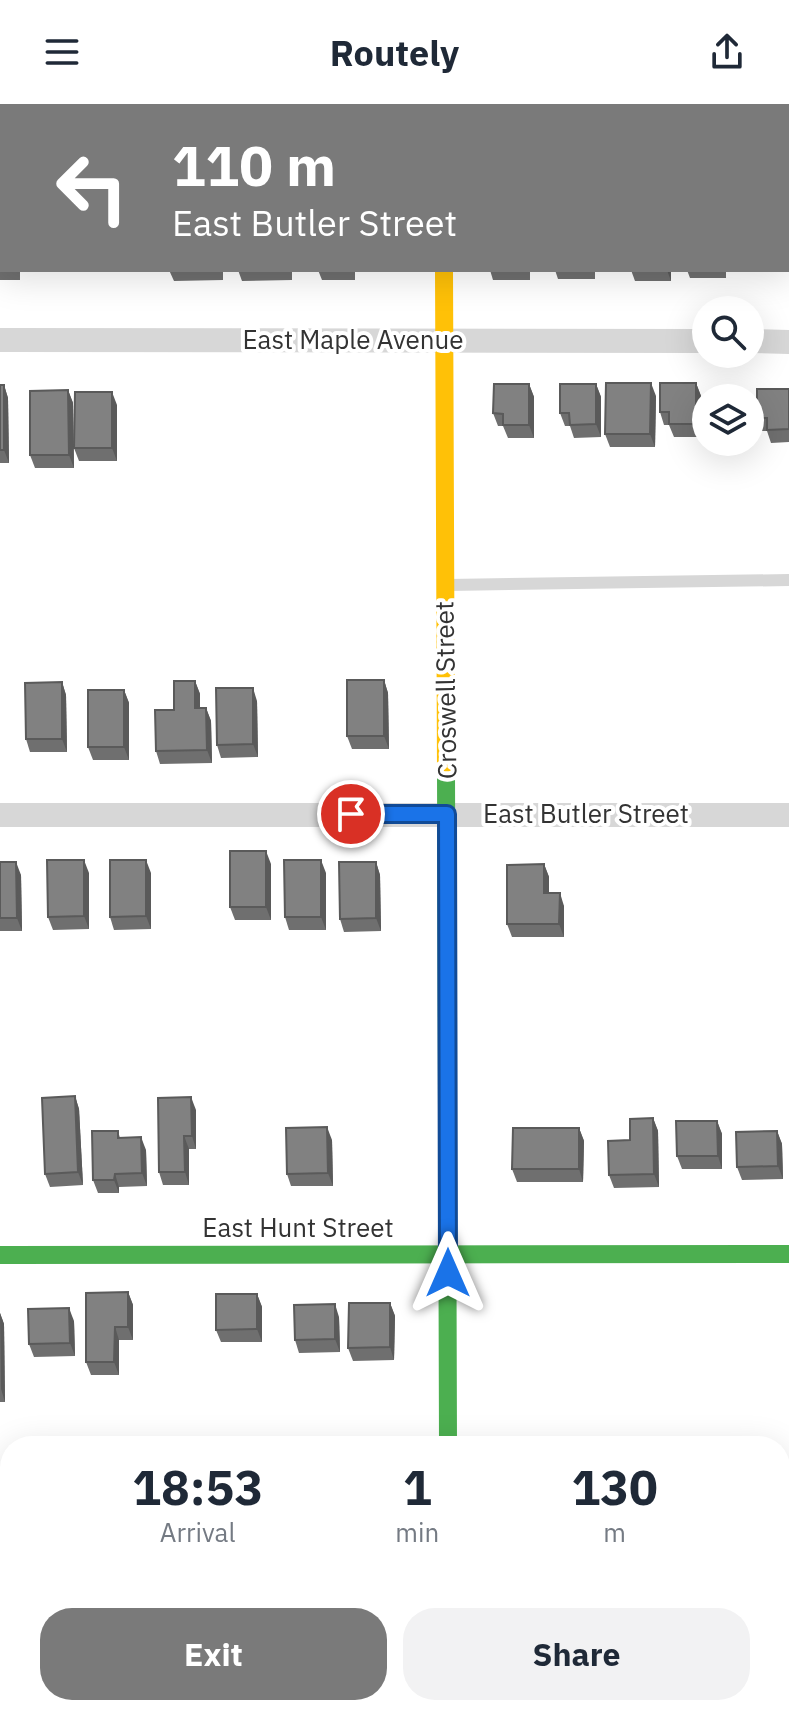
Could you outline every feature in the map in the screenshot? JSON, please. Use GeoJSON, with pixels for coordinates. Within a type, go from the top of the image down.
{"type":"FeatureCollection","features":[{"type":"Feature","properties":{"kind":"street","name":"Croswell Street"},"geometry":{"type":"LineString","coordinates":[[444,272],[448,1436]]}},
{"type":"Feature","properties":{"kind":"street","name":"East Maple Avenue"},"geometry":{"type":"LineString","coordinates":[[0,340],[692,341]]}},
{"type":"Feature","properties":{"kind":"street"},"geometry":{"type":"LineString","coordinates":[[764,341],[789,342]]}},
{"type":"Feature","properties":{"kind":"street","name":"East Butler Street"},"geometry":{"type":"LineString","coordinates":[[0,815],[789,815]]}},
{"type":"Feature","properties":{"kind":"street","name":"East Hunt Street"},"geometry":{"type":"LineString","coordinates":[[0,1255],[789,1254]]}},
{"type":"Feature","properties":{"kind":"lane"},"geometry":{"type":"LineString","coordinates":[[443,585],[789,580]]}},
{"type":"Feature","properties":{"kind":"building"},"geometry":{"type":"Polygon","coordinates":[[[606,383],[651,383],[650,434],[605,434],[606,383]]]}},
{"type":"Feature","properties":{"kind":"building"},"geometry":{"type":"Polygon","coordinates":[[[660,383],[696,383],[692,384],[692,424],[669,424],[669,412],[660,412],[660,383]]]}},
{"type":"Feature","properties":{"kind":"building"},"geometry":{"type":"Polygon","coordinates":[[[494,384],[529,384],[529,425],[503,425],[503,414],[493,413],[494,384]]]}},
{"type":"Feature","properties":{"kind":"building"},"geometry":{"type":"Polygon","coordinates":[[[560,384],[596,384],[596,424],[570,425],[569,413],[560,413],[560,384]]]}},
{"type":"Feature","properties":{"kind":"building"},"geometry":{"type":"Polygon","coordinates":[[[0,385],[4,385],[4,450],[0,450],[0,385]]]}},
{"type":"Feature","properties":{"kind":"building"},"geometry":{"type":"Polygon","coordinates":[[[764,389],[789,389],[789,429],[767,430],[767,418],[764,418],[764,389]]]}},
{"type":"Feature","properties":{"kind":"building"},"geometry":{"type":"Polygon","coordinates":[[[68,390],[69,455],[30,455],[30,391],[68,390]]]}},
{"type":"Feature","properties":{"kind":"building"},"geometry":{"type":"Polygon","coordinates":[[[75,392],[112,392],[112,448],[74,448],[75,392]]]}},
{"type":"Feature","properties":{"kind":"building"},"geometry":{"type":"Polygon","coordinates":[[[347,680],[384,680],[384,736],[347,736],[347,680]]]}},
{"type":"Feature","properties":{"kind":"building"},"geometry":{"type":"Polygon","coordinates":[[[174,681],[195,681],[195,708],[206,708],[207,750],[156,751],[155,710],[174,710],[174,681]]]}},
{"type":"Feature","properties":{"kind":"building"},"geometry":{"type":"Polygon","coordinates":[[[62,682],[62,739],[26,739],[25,683],[62,682]]]}},
{"type":"Feature","properties":{"kind":"building"},"geometry":{"type":"Polygon","coordinates":[[[216,688],[253,688],[253,744],[217,745],[216,688]]]}},
{"type":"Feature","properties":{"kind":"building"},"geometry":{"type":"Polygon","coordinates":[[[88,690],[124,690],[124,747],[88,747],[88,690]]]}},
{"type":"Feature","properties":{"kind":"building"},"geometry":{"type":"Polygon","coordinates":[[[230,851],[266,851],[266,907],[230,907],[230,851]]]}},
{"type":"Feature","properties":{"kind":"building"},"geometry":{"type":"Polygon","coordinates":[[[47,860],[84,860],[84,916],[48,917],[47,860]]]}},
{"type":"Feature","properties":{"kind":"building"},"geometry":{"type":"Polygon","coordinates":[[[110,860],[146,860],[146,916],[110,917],[110,860]]]}},
{"type":"Feature","properties":{"kind":"building"},"geometry":{"type":"Polygon","coordinates":[[[284,860],[321,860],[321,917],[285,917],[284,860]]]}},
{"type":"Feature","properties":{"kind":"building"},"geometry":{"type":"Polygon","coordinates":[[[0,862],[16,862],[17,918],[0,918],[0,862]]]}},
{"type":"Feature","properties":{"kind":"building"},"geometry":{"type":"Polygon","coordinates":[[[339,862],[376,862],[376,918],[340,919],[339,862]]]}},
{"type":"Feature","properties":{"kind":"building"},"geometry":{"type":"Polygon","coordinates":[[[544,864],[544,893],[560,893],[559,924],[507,924],[507,865],[544,864]]]}},
{"type":"Feature","properties":{"kind":"building"},"geometry":{"type":"Polygon","coordinates":[[[75,1096],[78,1172],[45,1174],[42,1098],[75,1096]]]}},
{"type":"Feature","properties":{"kind":"building"},"geometry":{"type":"Polygon","coordinates":[[[191,1097],[192,1136],[184,1136],[185,1172],[159,1172],[158,1098],[191,1097]]]}},
{"type":"Feature","properties":{"kind":"building"},"geometry":{"type":"Polygon","coordinates":[[[653,1118],[654,1174],[609,1175],[608,1141],[630,1140],[630,1119],[653,1118]]]}},
{"type":"Feature","properties":{"kind":"building"},"geometry":{"type":"Polygon","coordinates":[[[676,1121],[717,1121],[718,1156],[677,1156],[676,1121]]]}},
{"type":"Feature","properties":{"kind":"building"},"geometry":{"type":"Polygon","coordinates":[[[327,1127],[328,1173],[287,1174],[286,1128],[327,1127]]]}},
{"type":"Feature","properties":{"kind":"building"},"geometry":{"type":"Polygon","coordinates":[[[513,1128],[579,1128],[579,1169],[512,1169],[513,1128]]]}},
{"type":"Feature","properties":{"kind":"building"},"geometry":{"type":"Polygon","coordinates":[[[92,1131],[118,1131],[118,1138],[141,1137],[142,1173],[115,1174],[114,1180],[93,1180],[92,1131]]]}},
{"type":"Feature","properties":{"kind":"building"},"geometry":{"type":"Polygon","coordinates":[[[777,1131],[778,1166],[737,1167],[736,1132],[777,1131]]]}},
{"type":"Feature","properties":{"kind":"building"},"geometry":{"type":"Polygon","coordinates":[[[128,1292],[128,1327],[115,1327],[114,1362],[86,1362],[86,1293],[128,1292]]]}},
{"type":"Feature","properties":{"kind":"building"},"geometry":{"type":"Polygon","coordinates":[[[216,1294],[257,1294],[257,1329],[216,1330],[216,1294]]]}},
{"type":"Feature","properties":{"kind":"building"},"geometry":{"type":"Polygon","coordinates":[[[349,1303],[390,1303],[390,1347],[348,1348],[349,1303]]]}},
{"type":"Feature","properties":{"kind":"building"},"geometry":{"type":"Polygon","coordinates":[[[335,1304],[335,1339],[295,1340],[294,1305],[335,1304]]]}},
{"type":"Feature","properties":{"kind":"building"},"geometry":{"type":"Polygon","coordinates":[[[69,1308],[70,1343],[29,1344],[28,1309],[69,1308]]]}},
{"type":"Feature","properties":{"kind":"traffic: fast"},"geometry":{"type":"LineString","coordinates":[[446,770],[448,1436]]}},
{"type":"Feature","properties":{"kind":"traffic: fast"},"geometry":{"type":"LineString","coordinates":[[0,1255],[789,1254]]}},
{"type":"Feature","properties":{"kind":"traffic: slow"},"geometry":{"type":"LineString","coordinates":[[444,272],[446,770]]}},
{"type":"Feature","properties":{"kind":"route"},"geometry":{"type":"LineString","coordinates":[[351,814],[447,814],[448,1273]]}}]}
